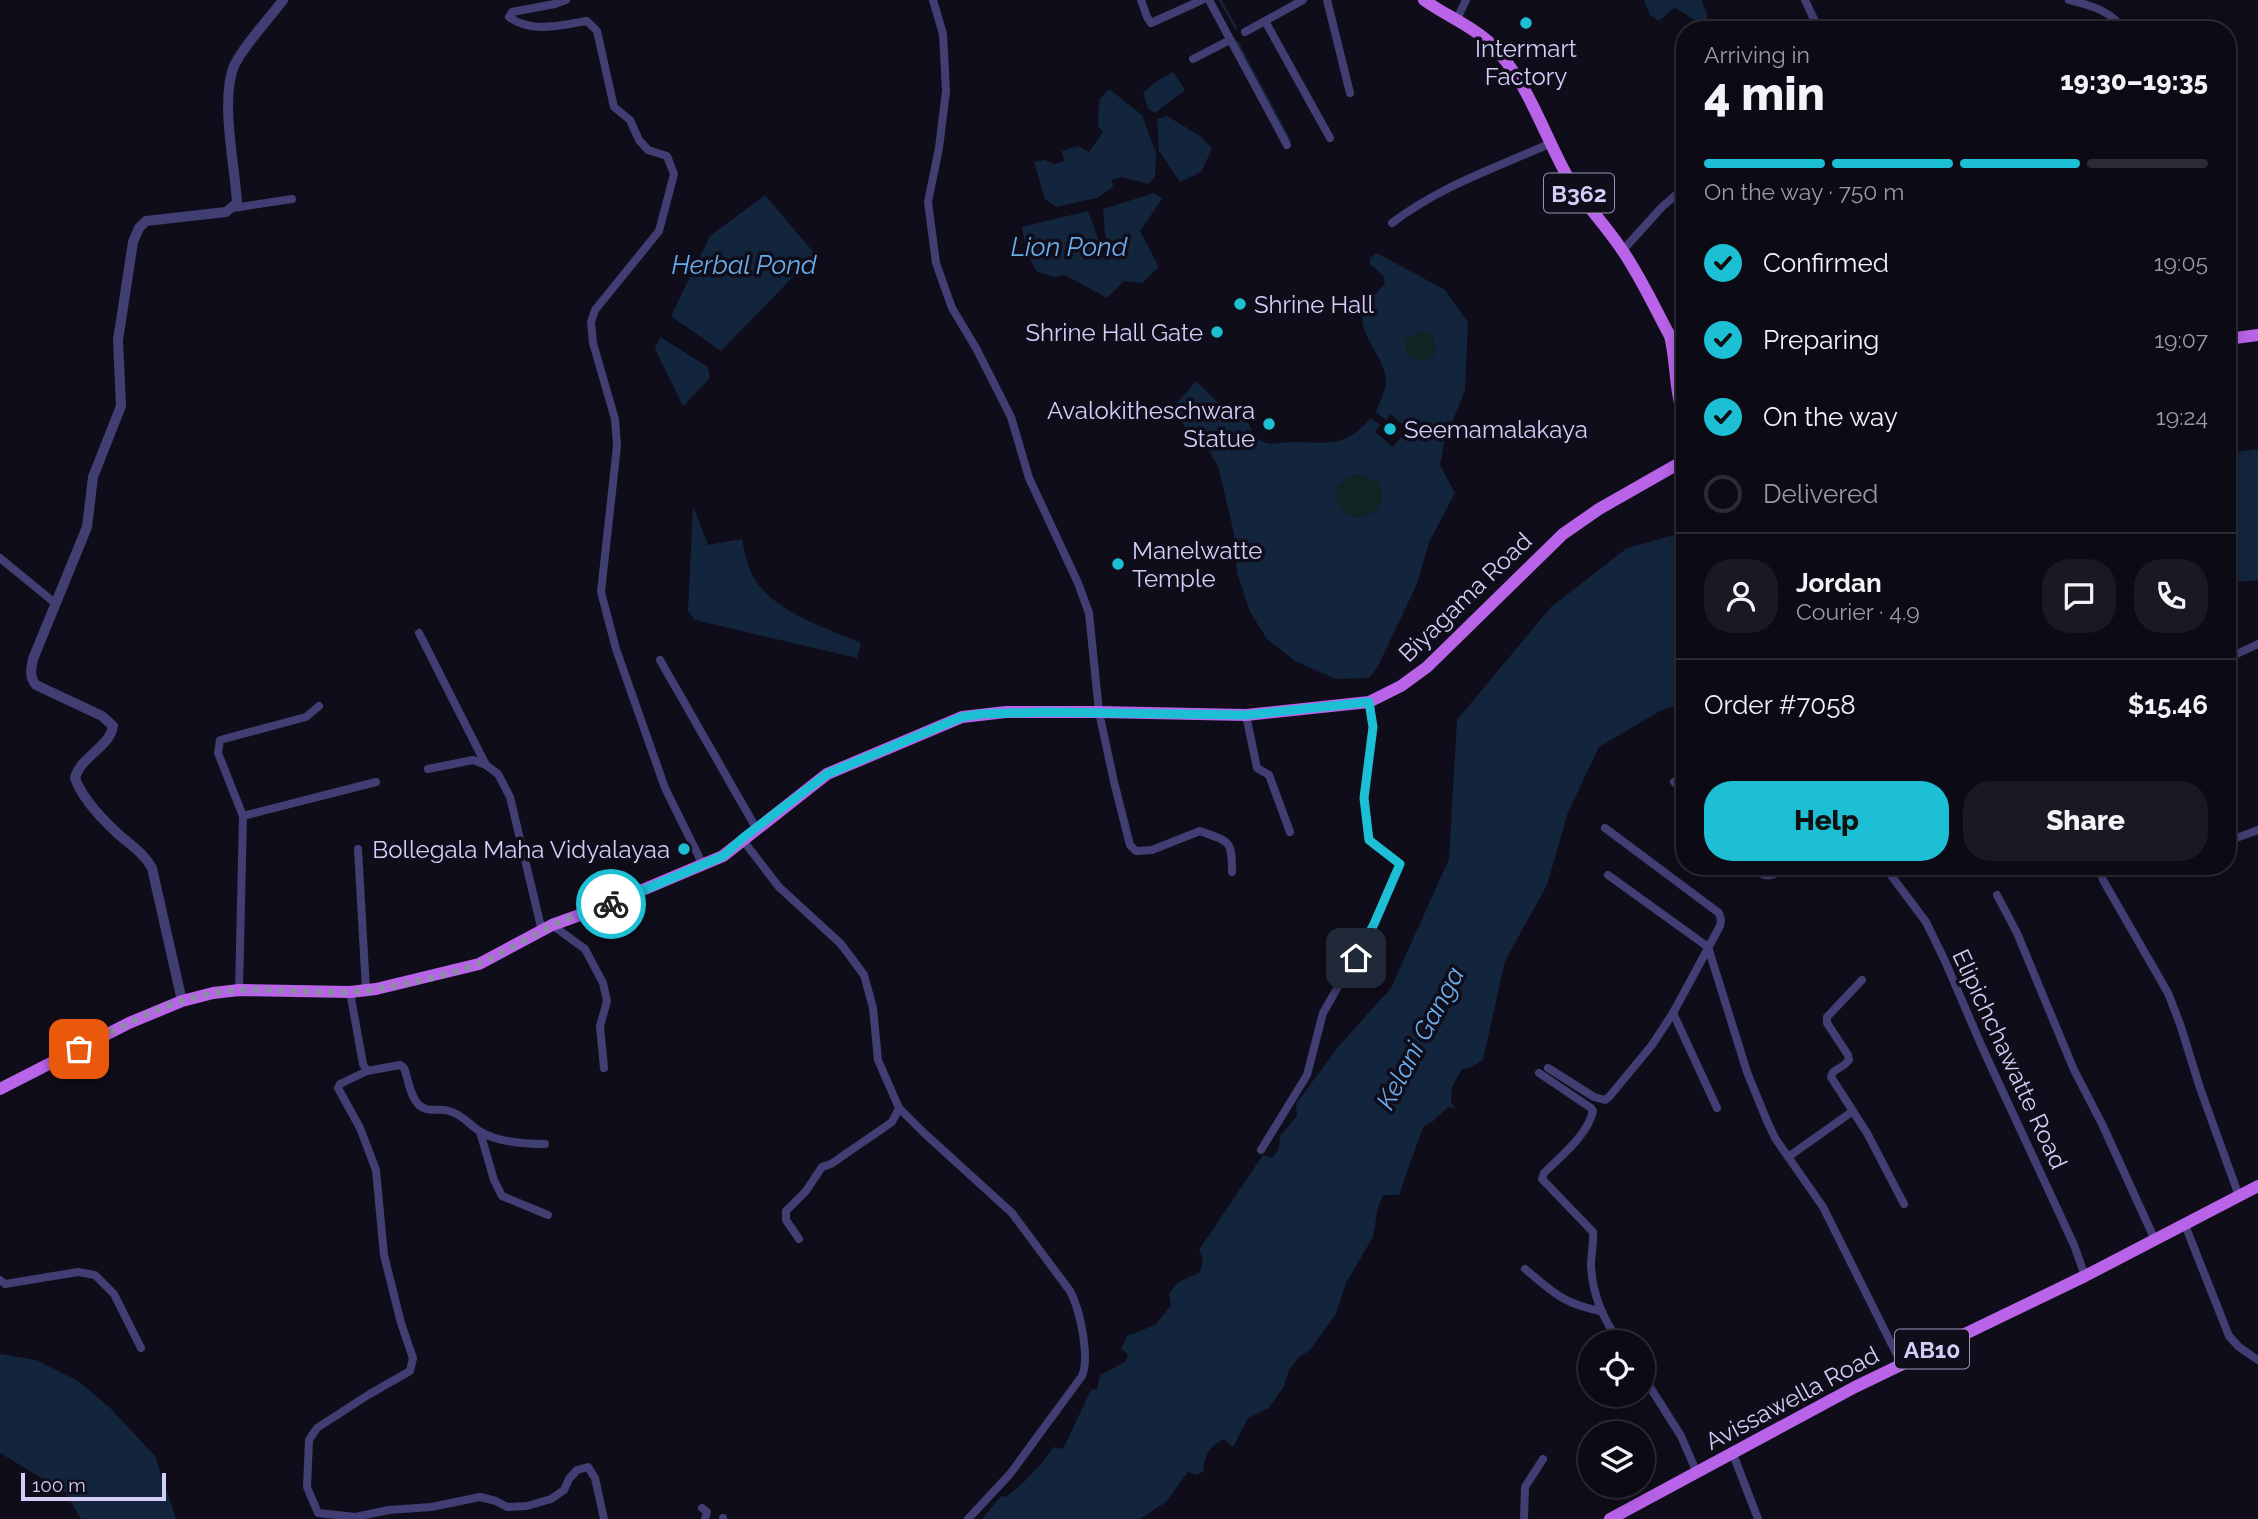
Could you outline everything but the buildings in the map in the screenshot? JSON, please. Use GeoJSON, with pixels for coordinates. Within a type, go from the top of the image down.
{"type":"FeatureCollection","features":[{"type":"Feature","properties":{"kind":"main road","name":"B362"},"geometry":{"type":"LineString","coordinates":[[1424,0],[1490,43],[1511,67],[1533,104],[1567,175],[1623,250],[1670,337],[1676,372]]}},
{"type":"Feature","properties":{"kind":"main road"},"geometry":{"type":"LineString","coordinates":[[2236,338],[2258,335]]}},
{"type":"Feature","properties":{"kind":"main road","name":"Biyagama Road"},"geometry":{"type":"LineString","coordinates":[[0,1089],[129,1023],[182,1001],[239,990],[350,992],[393,986],[479,964],[547,928],[723,856],[827,774],[962,717],[1006,712],[1246,715],[1369,702],[1401,686],[1427,667],[1563,534],[1600,509],[1676,465]]}},
{"type":"Feature","properties":{"kind":"main road","name":"Avissawella Road"},"geometry":{"type":"LineString","coordinates":[[1610,1519],[1901,1363],[2085,1276],[2258,1186]]}},
{"type":"Feature","properties":{"kind":"street"},"geometry":{"type":"LineString","coordinates":[[233,208],[237,203],[228,104],[231,79],[235,66],[283,0]]}},
{"type":"Feature","properties":{"kind":"street"},"geometry":{"type":"LineString","coordinates":[[566,0],[512,12],[509,17],[520,26],[540,28],[587,21],[597,31],[614,107],[630,120],[639,140],[648,150],[667,156],[674,174],[659,232],[595,310],[591,322],[593,342],[615,419],[617,446],[601,592],[616,649],[665,788],[703,865]]}},
{"type":"Feature","properties":{"kind":"street"},"geometry":{"type":"LineString","coordinates":[[933,0],[943,34],[946,91],[929,202],[936,263],[953,308],[1011,417],[1029,478],[1089,613],[1099,712],[1130,845],[1136,851],[1152,850],[1200,831],[1225,840],[1232,850],[1232,872]]}},
{"type":"Feature","properties":{"kind":"street"},"geometry":{"type":"LineString","coordinates":[[1141,0],[1152,23],[1202,0]]}},
{"type":"Feature","properties":{"kind":"street"},"geometry":{"type":"LineString","coordinates":[[1209,0],[1287,145]]}},
{"type":"Feature","properties":{"kind":"street"},"geometry":{"type":"LineString","coordinates":[[1245,32],[1303,0]]}},
{"type":"Feature","properties":{"kind":"street"},"geometry":{"type":"LineString","coordinates":[[1327,0],[1350,93]]}},
{"type":"Feature","properties":{"kind":"street"},"geometry":{"type":"LineString","coordinates":[[1457,19],[1466,0]]}},
{"type":"Feature","properties":{"kind":"street"},"geometry":{"type":"LineString","coordinates":[[1805,0],[1815,21]]}},
{"type":"Feature","properties":{"kind":"street"},"geometry":{"type":"LineString","coordinates":[[2069,0],[2101,8],[2117,21]]}},
{"type":"Feature","properties":{"kind":"street"},"geometry":{"type":"LineString","coordinates":[[1265,21],[1330,138]]}},
{"type":"Feature","properties":{"kind":"street"},"geometry":{"type":"LineString","coordinates":[[1193,59],[1230,40]]}},
{"type":"Feature","properties":{"kind":"street"},"geometry":{"type":"LineString","coordinates":[[1392,223],[1415,205],[1445,188],[1551,143]]}},
{"type":"Feature","properties":{"kind":"street"},"geometry":{"type":"LineString","coordinates":[[1623,250],[1676,194]]}},
{"type":"Feature","properties":{"kind":"street"},"geometry":{"type":"LineString","coordinates":[[182,1001],[152,868],[144,856],[91,805],[75,778],[78,770],[113,731],[113,726],[102,716],[36,685],[31,680],[33,659],[87,527],[93,477],[121,406],[118,340],[133,242],[139,228],[146,221],[226,212],[233,208],[292,199]]}},
{"type":"Feature","properties":{"kind":"street"},"geometry":{"type":"LineString","coordinates":[[0,558],[55,603]]}},
{"type":"Feature","properties":{"kind":"street"},"geometry":{"type":"LineString","coordinates":[[419,633],[486,765]]}},
{"type":"Feature","properties":{"kind":"street"},"geometry":{"type":"LineString","coordinates":[[2236,654],[2258,644]]}},
{"type":"Feature","properties":{"kind":"street"},"geometry":{"type":"LineString","coordinates":[[660,660],[756,828]]}},
{"type":"Feature","properties":{"kind":"street"},"geometry":{"type":"LineString","coordinates":[[1261,1150],[1307,1075],[1323,1013],[1374,924],[1400,864],[1369,840],[1364,798],[1373,727],[1369,702]]}},
{"type":"Feature","properties":{"kind":"street"},"geometry":{"type":"LineString","coordinates":[[239,990],[243,816],[218,753],[220,740],[306,717],[319,706]]}},
{"type":"Feature","properties":{"kind":"street"},"geometry":{"type":"LineString","coordinates":[[1246,715],[1256,768],[1269,775],[1290,832]]}},
{"type":"Feature","properties":{"kind":"street"},"geometry":{"type":"LineString","coordinates":[[428,769],[473,760],[498,774],[510,797],[547,928],[585,949],[603,983],[607,1001],[600,1026],[604,1068]]}},
{"type":"Feature","properties":{"kind":"street"},"geometry":{"type":"LineString","coordinates":[[243,816],[376,782]]}},
{"type":"Feature","properties":{"kind":"street"},"geometry":{"type":"LineString","coordinates":[[1548,1069],[1594,1097],[1605,1100],[1613,1094],[1673,1013],[1720,926],[1719,913],[1605,828]]}},
{"type":"Feature","properties":{"kind":"street"},"geometry":{"type":"LineString","coordinates":[[2236,838],[2258,830]]}},
{"type":"Feature","properties":{"kind":"street"},"geometry":{"type":"LineString","coordinates":[[742,839],[785,893],[841,944],[864,975],[873,1008],[877,1060],[899,1108],[1012,1213],[1070,1291],[1076,1304],[1083,1337],[1085,1369],[1077,1385],[1010,1475],[968,1519]]}},
{"type":"Feature","properties":{"kind":"street"},"geometry":{"type":"LineString","coordinates":[[358,849],[366,990]]}},
{"type":"Feature","properties":{"kind":"street"},"geometry":{"type":"LineString","coordinates":[[1608,875],[1708,947],[1755,1095],[1775,1138],[1823,1207],[1901,1363]]}},
{"type":"Feature","properties":{"kind":"street","name":"Elipichchawatte Road"},"geometry":{"type":"LineString","coordinates":[[1891,875],[1926,922],[1945,961],[2074,1245],[2085,1276]]}},
{"type":"Feature","properties":{"kind":"street"},"geometry":{"type":"LineString","coordinates":[[2101,875],[2168,993],[2239,1196]]}},
{"type":"Feature","properties":{"kind":"street"},"geometry":{"type":"LineString","coordinates":[[1997,895],[2017,933],[2066,1051],[2155,1240]]}},
{"type":"Feature","properties":{"kind":"street"},"geometry":{"type":"LineString","coordinates":[[1862,980],[1827,1017],[1827,1023],[1849,1060],[1833,1072],[1831,1077],[1853,1111],[1903,1204]]}},
{"type":"Feature","properties":{"kind":"street"},"geometry":{"type":"LineString","coordinates":[[350,992],[363,1064],[367,1071]]}},
{"type":"Feature","properties":{"kind":"street"},"geometry":{"type":"LineString","coordinates":[[1673,1013],[1717,1108]]}},
{"type":"Feature","properties":{"kind":"street"},"geometry":{"type":"LineString","coordinates":[[545,1144],[521,1144],[480,1132],[469,1121],[449,1111],[425,1109],[416,1102],[404,1068],[400,1065],[367,1071],[340,1084],[338,1088],[360,1128],[376,1170],[384,1255],[413,1358],[410,1371],[317,1428],[309,1440],[307,1487],[318,1513],[355,1518],[389,1510],[431,1507],[480,1497],[507,1507],[527,1506],[551,1499],[564,1490],[569,1479],[578,1471],[588,1467],[596,1478],[604,1519]]}},
{"type":"Feature","properties":{"kind":"street"},"geometry":{"type":"LineString","coordinates":[[1539,1073],[1593,1111],[1592,1119],[1544,1173],[1542,1179],[1593,1232],[1591,1268],[1600,1311],[1612,1330]]}},
{"type":"Feature","properties":{"kind":"street"},"geometry":{"type":"LineString","coordinates":[[799,1239],[786,1220],[786,1211],[806,1191],[821,1167],[831,1164],[892,1122],[899,1108]]}},
{"type":"Feature","properties":{"kind":"street"},"geometry":{"type":"LineString","coordinates":[[1788,1157],[1853,1111]]}},
{"type":"Feature","properties":{"kind":"street"},"geometry":{"type":"LineString","coordinates":[[480,1132],[494,1180],[502,1196],[548,1215]]}},
{"type":"Feature","properties":{"kind":"street"},"geometry":{"type":"LineString","coordinates":[[2185,1225],[2226,1330],[2234,1342],[2258,1360]]}},
{"type":"Feature","properties":{"kind":"street"},"geometry":{"type":"LineString","coordinates":[[1525,1269],[1558,1297],[1574,1306],[1600,1311]]}},
{"type":"Feature","properties":{"kind":"street"},"geometry":{"type":"LineString","coordinates":[[0,1280],[5,1284],[78,1272],[95,1275],[114,1294],[141,1348]]}},
{"type":"Feature","properties":{"kind":"street"},"geometry":{"type":"LineString","coordinates":[[1655,1395],[1681,1436],[1697,1473]]}},
{"type":"Feature","properties":{"kind":"street"},"geometry":{"type":"LineString","coordinates":[[1733,1454],[1758,1519]]}},
{"type":"Feature","properties":{"kind":"street"},"geometry":{"type":"LineString","coordinates":[[1524,1519],[1525,1487],[1543,1459]]}},
{"type":"Feature","properties":{"kind":"street"},"geometry":{"type":"LineString","coordinates":[[702,1508],[707,1513],[705,1519]]}},
{"type":"Feature","properties":{"kind":"shaded area"},"geometry":{"type":"Polygon","coordinates":[[[1421,331],[1431,335],[1436,348],[1433,356],[1422,361],[1408,357],[1404,340],[1421,331]]]}},
{"type":"Feature","properties":{"kind":"shaded area"},"geometry":{"type":"Polygon","coordinates":[[[1359,474],[1379,483],[1384,499],[1374,511],[1358,517],[1341,508],[1336,487],[1348,477],[1359,474]]]}},
{"type":"Feature","properties":{"kind":"water"},"geometry":{"type":"Polygon","coordinates":[[[1644,0],[1701,0],[1707,21],[1696,21],[1674,8],[1659,21],[1650,15],[1644,0]]]}},
{"type":"Feature","properties":{"kind":"water"},"geometry":{"type":"Polygon","coordinates":[[[1173,72],[1185,90],[1155,113],[1148,108],[1143,93],[1173,72]]]}},
{"type":"Feature","properties":{"kind":"water"},"geometry":{"type":"Polygon","coordinates":[[[1109,89],[1142,115],[1156,153],[1155,177],[1149,184],[1121,177],[1112,180],[1113,187],[1097,198],[1056,207],[1045,199],[1034,162],[1044,160],[1054,164],[1064,161],[1062,151],[1078,146],[1089,152],[1103,132],[1098,126],[1099,100],[1109,89]]]}},
{"type":"Feature","properties":{"kind":"water"},"geometry":{"type":"Polygon","coordinates":[[[1167,116],[1200,136],[1212,149],[1201,172],[1180,182],[1159,151],[1157,119],[1167,116]]]}},
{"type":"Feature","properties":{"kind":"water","name":"Lion Pond"},"geometry":{"type":"Polygon","coordinates":[[[1154,193],[1162,199],[1140,231],[1159,267],[1142,283],[1124,281],[1107,298],[1065,275],[1054,277],[1036,271],[1026,249],[1022,227],[1088,211],[1105,258],[1114,254],[1105,234],[1103,209],[1154,193]]]}},
{"type":"Feature","properties":{"kind":"water","name":"Herbal Pond"},"geometry":{"type":"Polygon","coordinates":[[[765,195],[815,254],[721,351],[671,316],[710,236],[765,195]]]}},
{"type":"Feature","properties":{"kind":"water"},"geometry":{"type":"Polygon","coordinates":[[[1377,253],[1445,290],[1468,322],[1465,390],[1444,443],[1440,465],[1455,493],[1429,542],[1417,584],[1377,668],[1369,678],[1336,679],[1295,661],[1267,639],[1250,612],[1237,573],[1234,533],[1218,466],[1209,451],[1170,411],[1196,381],[1229,413],[1235,410],[1244,416],[1255,436],[1264,442],[1334,442],[1352,435],[1371,418],[1380,425],[1375,432],[1393,447],[1408,429],[1390,414],[1386,420],[1376,412],[1386,381],[1381,362],[1366,333],[1363,314],[1367,304],[1385,284],[1383,275],[1370,264],[1370,258],[1377,253]],[[1421,331],[1404,340],[1408,357],[1422,361],[1433,356],[1436,348],[1431,335],[1421,331]],[[1359,474],[1348,477],[1336,487],[1341,508],[1358,517],[1374,511],[1383,499],[1379,483],[1359,474]]]}},
{"type":"Feature","properties":{"kind":"water"},"geometry":{"type":"Polygon","coordinates":[[[660,337],[708,367],[710,378],[683,406],[655,349],[660,337]]]}},
{"type":"Feature","properties":{"kind":"water"},"geometry":{"type":"Polygon","coordinates":[[[2258,449],[2258,580],[2236,582],[2236,452],[2258,449]]]}},
{"type":"Feature","properties":{"kind":"water"},"geometry":{"type":"Polygon","coordinates":[[[693,506],[708,545],[742,539],[750,570],[769,596],[798,616],[861,643],[857,658],[695,620],[688,611],[693,506]]]}},
{"type":"Feature","properties":{"kind":"water","name":"Kelani Ganga"},"geometry":{"type":"Polygon","coordinates":[[[1676,534],[1676,705],[1660,711],[1599,747],[1568,812],[1547,885],[1505,961],[1483,1060],[1470,1068],[1462,1069],[1452,1087],[1451,1103],[1456,1108],[1448,1107],[1423,1127],[1399,1195],[1383,1195],[1373,1237],[1346,1283],[1336,1314],[1310,1350],[1299,1357],[1289,1370],[1284,1386],[1269,1408],[1248,1418],[1233,1447],[1223,1439],[1218,1442],[1208,1452],[1203,1472],[1195,1475],[1188,1472],[1166,1502],[1140,1519],[982,1519],[1001,1496],[1006,1497],[1026,1480],[1054,1447],[1063,1449],[1091,1390],[1097,1389],[1100,1375],[1125,1362],[1128,1354],[1121,1349],[1127,1336],[1155,1325],[1171,1306],[1169,1294],[1177,1283],[1200,1272],[1203,1259],[1199,1250],[1263,1155],[1272,1158],[1279,1148],[1280,1136],[1297,1116],[1296,1104],[1338,1047],[1391,988],[1449,859],[1457,720],[1551,607],[1627,548],[1676,534]]]}},
{"type":"Feature","properties":{"kind":"water"},"geometry":{"type":"Polygon","coordinates":[[[0,1354],[36,1360],[78,1381],[110,1408],[155,1456],[176,1519],[81,1519],[65,1492],[0,1453],[0,1354]]]}},
{"type":"Feature","properties":{"kind":"waterway"},"geometry":{"type":"LineString","coordinates":[[1220,0],[1236,28]]}},
{"type":"Feature","properties":{"kind":"waterway"},"geometry":{"type":"LineString","coordinates":[[1237,42],[1290,141]]}},
{"type":"Feature","properties":{"kind":"way so far"},"geometry":{"type":"LineString","coordinates":[[79,1049],[129,1023],[182,1001],[213,993],[239,990],[350,992],[381,989],[439,975],[479,964],[552,925],[611,904]]}},
{"type":"Feature","properties":{"kind":"place","name":"Intermart Factory"},"geometry":{"type":"Point","coordinates":[1526,23]}},
{"type":"Feature","properties":{"kind":"place","name":"Shrine Hall"},"geometry":{"type":"Point","coordinates":[1240,304]}},
{"type":"Feature","properties":{"kind":"place","name":"Shrine Hall Gate"},"geometry":{"type":"Point","coordinates":[1217,332]}},
{"type":"Feature","properties":{"kind":"place","name":"Avalokitheschwara Statue"},"geometry":{"type":"Point","coordinates":[1269,424]}},
{"type":"Feature","properties":{"kind":"place","name":"Seemamalakaya"},"geometry":{"type":"Point","coordinates":[1390,429]}},
{"type":"Feature","properties":{"kind":"place","name":"Manelwatte Temple"},"geometry":{"type":"Point","coordinates":[1118,564]}},
{"type":"Feature","properties":{"kind":"place","name":"Bollegala Maha Vidyalayaa"},"geometry":{"type":"Point","coordinates":[684,849]}},
{"type":"Feature","properties":{"kind":"route"},"geometry":{"type":"LineString","coordinates":[[611,904],[723,856],[827,774],[962,717],[1006,712],[1246,715],[1369,702],[1373,727],[1364,798],[1369,840],[1400,864],[1356,958]]}}]}
